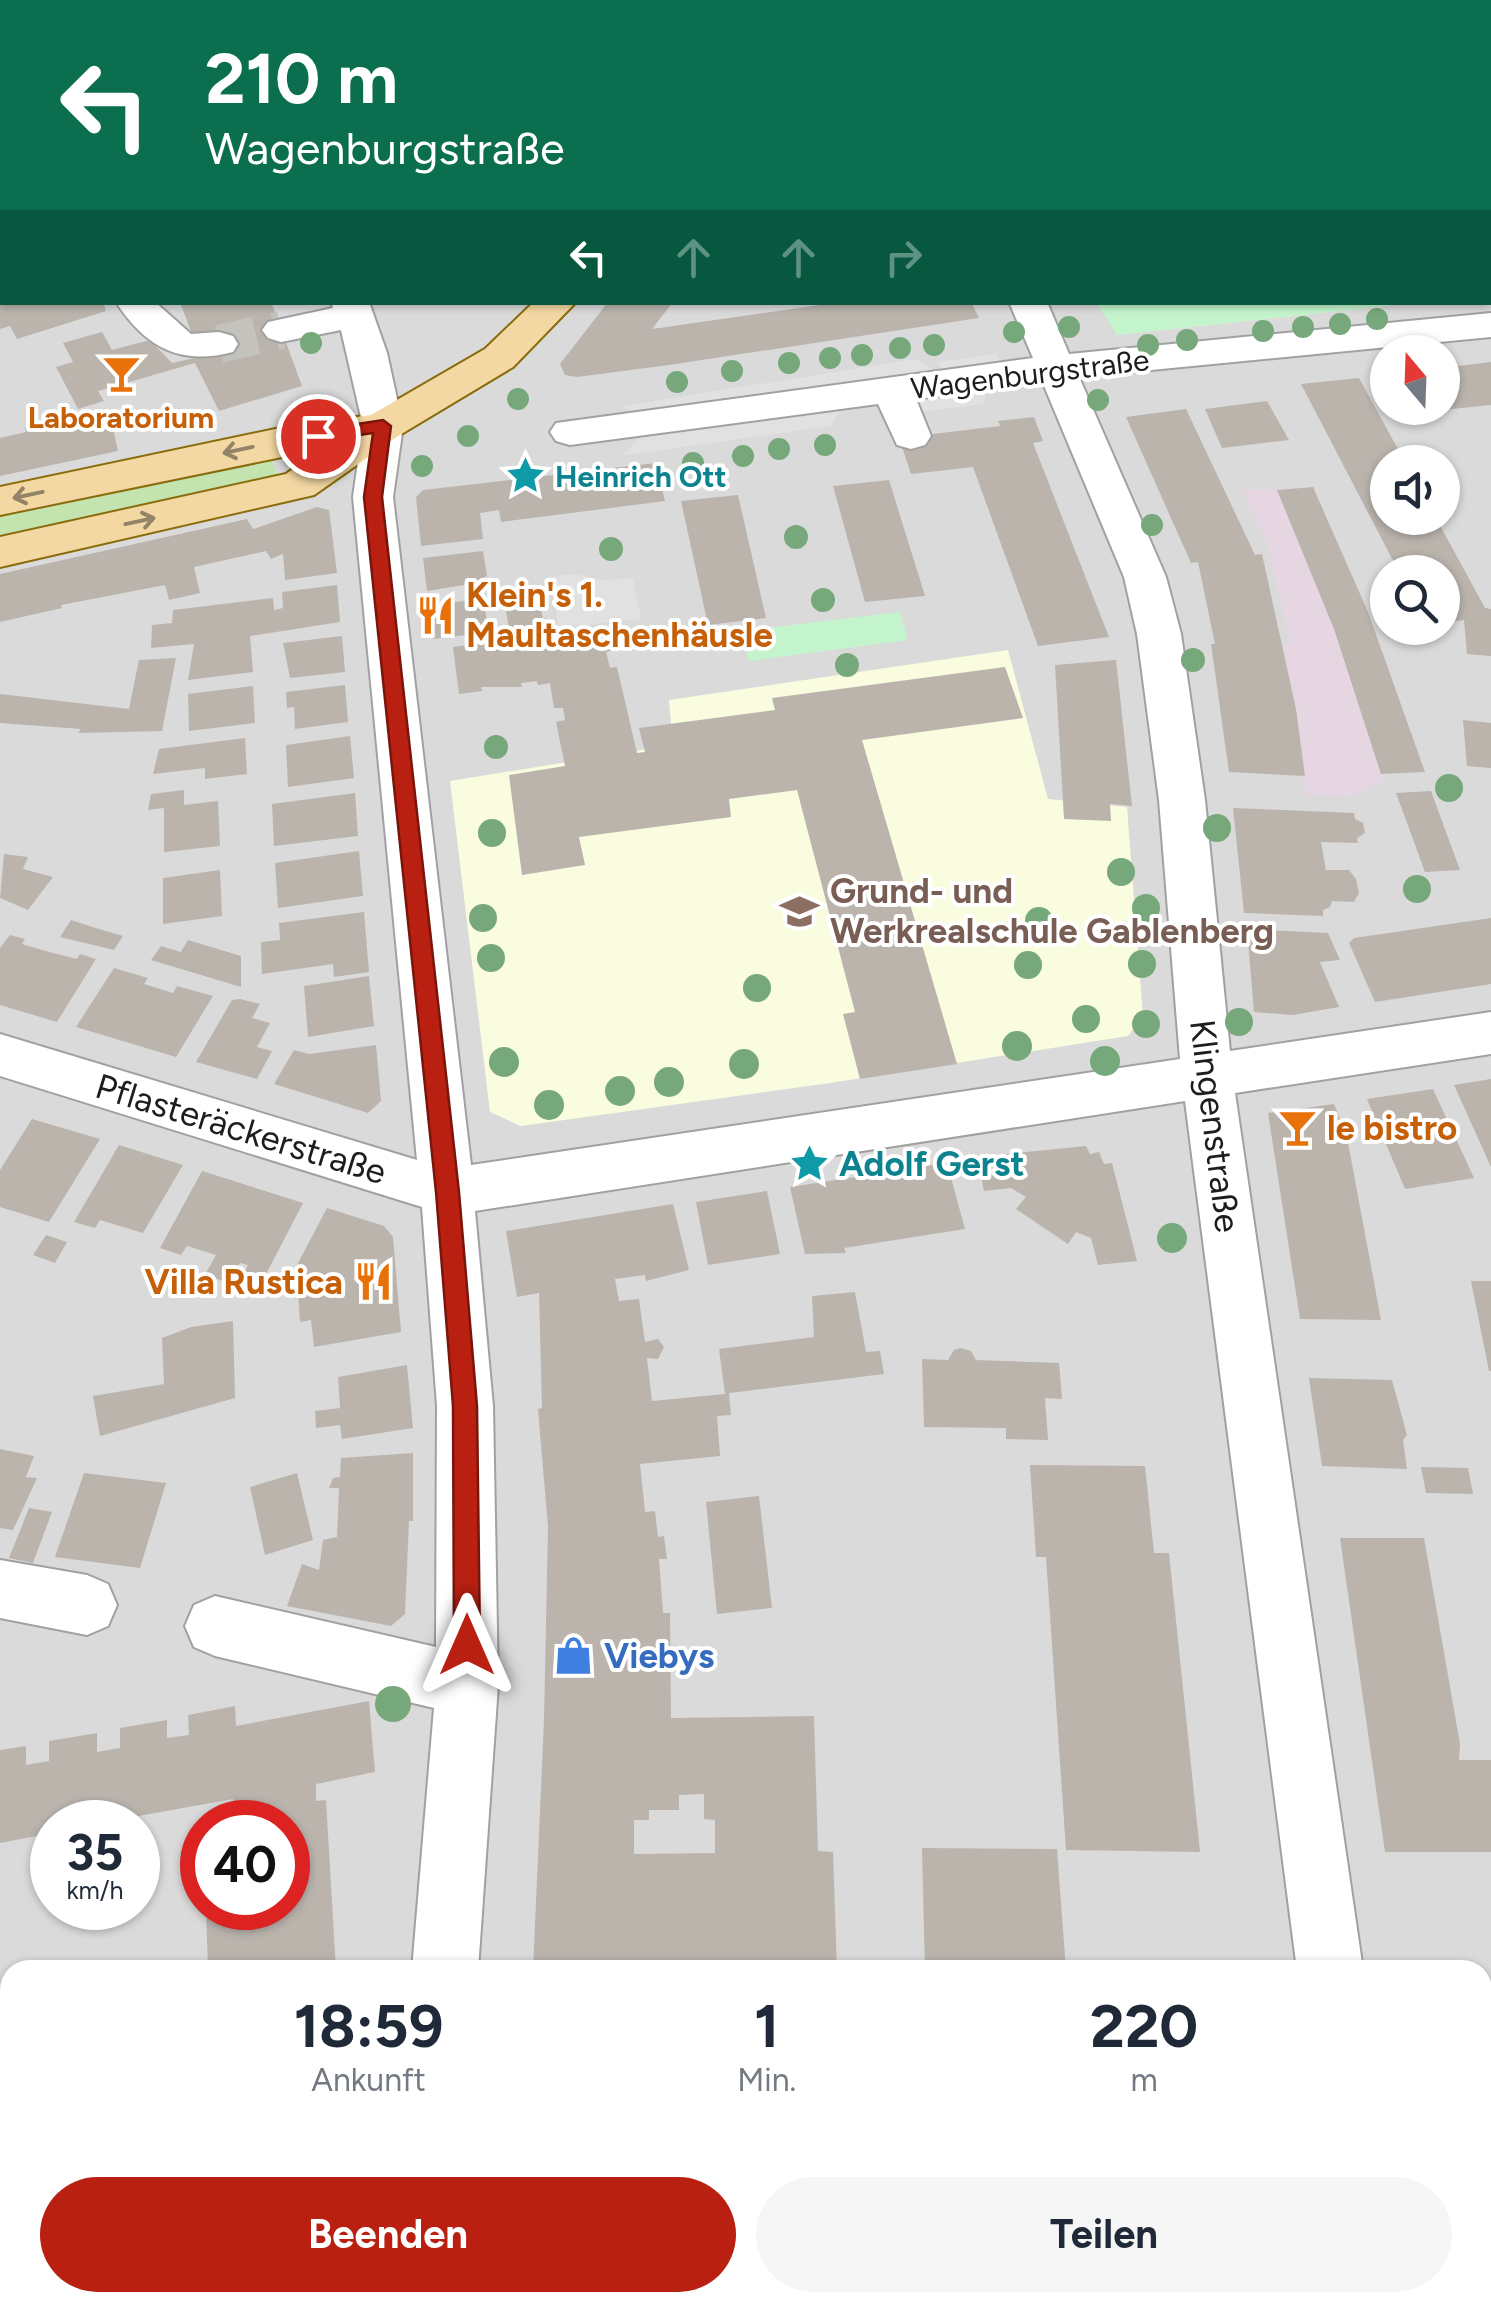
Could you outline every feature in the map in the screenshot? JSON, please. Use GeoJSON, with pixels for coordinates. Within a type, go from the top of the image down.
{"type":"FeatureCollection","features":[{"type":"Feature","properties":{"kind":"main road"},"geometry":{"type":"LineString","coordinates":[[0,552],[299,485],[383,426],[499,358],[554,305]]}},
{"type":"Feature","properties":{"kind":"main road"},"geometry":{"type":"LineString","coordinates":[[0,501],[285,441],[383,426]]}},
{"type":"Feature","properties":{"kind":"street"},"geometry":{"type":"LineString","coordinates":[[137,305],[173,342],[192,350],[219,344]]}},
{"type":"Feature","properties":{"kind":"street","name":"Klingenstraße"},"geometry":{"type":"LineString","coordinates":[[1029,305],[1145,577],[1159,634],[1182,800],[1207,1077],[1329,1960]]}},
{"type":"Feature","properties":{"kind":"street"},"geometry":{"type":"LineString","coordinates":[[282,330],[352,309],[368,353],[383,426],[373,497],[447,1192],[465,1406],[467,1685],[446,1960]]}},
{"type":"Feature","properties":{"kind":"street","name":"Wagenburgstraße"},"geometry":{"type":"LineString","coordinates":[[570,432],[1059,367],[1491,324]]}},
{"type":"Feature","properties":{"kind":"street"},"geometry":{"type":"LineString","coordinates":[[893,391],[910,436]]}},
{"type":"Feature","properties":{"kind":"street","name":"Pflasteräckerstraße"},"geometry":{"type":"LineString","coordinates":[[0,1055],[447,1192],[1491,1033]]}},
{"type":"Feature","properties":{"kind":"street"},"geometry":{"type":"LineString","coordinates":[[0,1589],[87,1605]]}},
{"type":"Feature","properties":{"kind":"street"},"geometry":{"type":"LineString","coordinates":[[215,1626],[467,1685]]}},
{"type":"Feature","properties":{"kind":"shaded area"},"geometry":{"type":"Polygon","coordinates":[[[0,305],[1099,305],[1117,335],[1395,305],[1491,305],[1491,1960],[0,1960],[0,305]]]}},
{"type":"Feature","properties":{"kind":"shaded area"},"geometry":{"type":"Polygon","coordinates":[[[996,354],[1006,375],[992,377],[983,404],[912,413],[925,386],[848,398],[831,426],[621,456],[655,423],[623,406],[915,359],[936,371],[943,384],[946,382],[938,362],[996,354]]]}},
{"type":"Feature","properties":{"kind":"shaded area"},"geometry":{"type":"Polygon","coordinates":[[[1313,487],[1368,612],[1370,645],[1380,645],[1425,772],[1382,774],[1383,781],[1351,796],[1306,795],[1296,709],[1282,644],[1291,643],[1267,543],[1242,491],[1313,487]]]}},
{"type":"Feature","properties":{"kind":"shaded area"},"geometry":{"type":"Polygon","coordinates":[[[576,574],[602,580],[633,578],[641,619],[559,627],[550,576],[576,574]]]}},
{"type":"Feature","properties":{"kind":"shaded area","name":"Grund- und Werkrealschule Gablenberg"},"geometry":{"type":"Polygon","coordinates":[[[1008,650],[1048,799],[1127,807],[1143,1016],[1128,1036],[521,1126],[490,1112],[450,781],[673,745],[669,700],[1008,650]]]}},
{"type":"Feature","properties":{"kind":"green space"},"geometry":{"type":"Polygon","coordinates":[[[1098,305],[1395,305],[1117,335],[1098,305]]]}},
{"type":"Feature","properties":{"kind":"green space"},"geometry":{"type":"Polygon","coordinates":[[[269,454],[278,476],[0,539],[0,513],[269,454]]]}},
{"type":"Feature","properties":{"kind":"green space"},"geometry":{"type":"Polygon","coordinates":[[[900,612],[908,640],[749,661],[741,631],[900,612]]]}},
{"type":"Feature","properties":{"kind":"building"},"geometry":{"type":"Polygon","coordinates":[[[0,305],[104,305],[106,311],[17,339],[10,326],[0,329],[0,305]]]}},
{"type":"Feature","properties":{"kind":"building"},"geometry":{"type":"Polygon","coordinates":[[[181,305],[272,305],[302,386],[219,411],[195,363],[98,391],[104,401],[78,409],[56,367],[73,362],[63,343],[102,332],[112,350],[150,340],[172,363],[222,352],[193,337],[181,305]]]}},
{"type":"Feature","properties":{"kind":"building"},"geometry":{"type":"Polygon","coordinates":[[[606,305],[671,305],[652,329],[820,305],[972,305],[979,318],[577,377],[565,375],[560,364],[606,305]]]}},
{"type":"Feature","properties":{"kind":"building"},"geometry":{"type":"Polygon","coordinates":[[[1491,362],[1491,405],[1460,408],[1460,366],[1491,362]]]}},
{"type":"Feature","properties":{"kind":"building"},"geometry":{"type":"Polygon","coordinates":[[[1359,378],[1370,398],[1370,425],[1385,425],[1396,445],[1370,445],[1370,516],[1301,384],[1359,378]]]}},
{"type":"Feature","properties":{"kind":"building"},"geometry":{"type":"Polygon","coordinates":[[[1267,401],[1289,440],[1222,448],[1205,409],[1267,401]]]}},
{"type":"Feature","properties":{"kind":"building"},"geometry":{"type":"Polygon","coordinates":[[[1186,409],[1255,555],[1262,554],[1296,709],[1305,776],[1229,772],[1211,644],[1215,644],[1198,562],[1191,563],[1126,417],[1186,409]]]}},
{"type":"Feature","properties":{"kind":"building"},"geometry":{"type":"Polygon","coordinates":[[[87,415],[89,424],[111,419],[118,451],[0,476],[0,438],[26,432],[25,428],[87,415]]]}},
{"type":"Feature","properties":{"kind":"building"},"geometry":{"type":"Polygon","coordinates":[[[1034,417],[1043,441],[1033,443],[1109,637],[1038,646],[973,467],[911,474],[899,438],[1000,426],[998,421],[1034,417]]]}},
{"type":"Feature","properties":{"kind":"building"},"geometry":{"type":"Polygon","coordinates":[[[656,463],[665,501],[501,522],[499,510],[480,513],[483,539],[421,546],[416,497],[423,490],[656,463]]]}},
{"type":"Feature","properties":{"kind":"building"},"geometry":{"type":"Polygon","coordinates":[[[889,480],[925,596],[865,602],[833,486],[889,480]]]}},
{"type":"Feature","properties":{"kind":"building"},"geometry":{"type":"Polygon","coordinates":[[[1313,487],[1368,612],[1370,645],[1380,645],[1425,772],[1381,774],[1334,629],[1277,490],[1313,487]]]}},
{"type":"Feature","properties":{"kind":"building"},"geometry":{"type":"Polygon","coordinates":[[[738,495],[766,618],[708,625],[681,501],[738,495]]]}},
{"type":"Feature","properties":{"kind":"building"},"geometry":{"type":"Polygon","coordinates":[[[317,507],[329,510],[337,573],[285,580],[283,554],[271,559],[266,551],[194,567],[200,593],[169,600],[165,585],[61,605],[62,608],[0,622],[0,574],[247,519],[253,529],[317,507]]]}},
{"type":"Feature","properties":{"kind":"building"},"geometry":{"type":"Polygon","coordinates":[[[1380,535],[1445,535],[1456,555],[1390,555],[1380,535]]]}},
{"type":"Feature","properties":{"kind":"building"},"geometry":{"type":"Polygon","coordinates":[[[483,551],[487,576],[470,584],[427,591],[423,558],[483,551]]]}},
{"type":"Feature","properties":{"kind":"building"},"geometry":{"type":"Polygon","coordinates":[[[1460,562],[1485,608],[1491,609],[1491,656],[1467,654],[1464,620],[1460,621],[1460,562]]]}},
{"type":"Feature","properties":{"kind":"building"},"geometry":{"type":"Polygon","coordinates":[[[337,585],[340,622],[250,636],[253,672],[188,680],[194,644],[151,648],[152,625],[172,623],[173,610],[273,598],[274,610],[283,608],[282,592],[337,585]]]}},
{"type":"Feature","properties":{"kind":"building"},"geometry":{"type":"Polygon","coordinates":[[[537,587],[544,625],[509,629],[503,592],[537,587]]]}},
{"type":"Feature","properties":{"kind":"building"},"geometry":{"type":"Polygon","coordinates":[[[483,598],[489,632],[433,639],[428,606],[483,598]]]}},
{"type":"Feature","properties":{"kind":"building"},"geometry":{"type":"Polygon","coordinates":[[[608,627],[613,650],[606,652],[610,668],[617,667],[637,753],[645,752],[639,728],[775,710],[772,698],[1005,667],[1023,718],[862,740],[957,1064],[860,1079],[843,1014],[855,1012],[797,790],[729,799],[731,817],[579,837],[585,865],[522,875],[509,775],[565,766],[556,722],[565,720],[563,708],[554,708],[550,683],[538,685],[537,681],[521,683],[522,687],[481,687],[482,691],[459,694],[453,647],[608,627]]]}},
{"type":"Feature","properties":{"kind":"building"},"geometry":{"type":"Polygon","coordinates":[[[342,636],[345,672],[290,678],[283,643],[342,636]]]}},
{"type":"Feature","properties":{"kind":"building"},"geometry":{"type":"Polygon","coordinates":[[[176,658],[162,731],[78,733],[81,729],[0,723],[0,694],[129,709],[139,660],[176,658]]]}},
{"type":"Feature","properties":{"kind":"building"},"geometry":{"type":"Polygon","coordinates":[[[1116,660],[1132,806],[1110,804],[1111,821],[1064,819],[1055,665],[1116,660]]]}},
{"type":"Feature","properties":{"kind":"building"},"geometry":{"type":"Polygon","coordinates":[[[345,685],[348,722],[295,729],[294,707],[287,708],[286,692],[345,685]]]}},
{"type":"Feature","properties":{"kind":"building"},"geometry":{"type":"Polygon","coordinates":[[[253,686],[255,723],[189,731],[188,694],[253,686]]]}},
{"type":"Feature","properties":{"kind":"building"},"geometry":{"type":"Polygon","coordinates":[[[1463,720],[1491,723],[1491,768],[1467,766],[1463,720]]]}},
{"type":"Feature","properties":{"kind":"building"},"geometry":{"type":"Polygon","coordinates":[[[350,736],[354,778],[288,787],[286,745],[350,736]]]}},
{"type":"Feature","properties":{"kind":"building"},"geometry":{"type":"Polygon","coordinates":[[[245,738],[247,774],[205,779],[205,768],[153,774],[159,749],[245,738]]]}},
{"type":"Feature","properties":{"kind":"building"},"geometry":{"type":"Polygon","coordinates":[[[184,790],[184,805],[218,801],[220,846],[164,852],[164,808],[148,810],[151,794],[184,790]]]}},
{"type":"Feature","properties":{"kind":"building"},"geometry":{"type":"Polygon","coordinates":[[[1431,791],[1460,870],[1425,872],[1396,793],[1431,791]]]}},
{"type":"Feature","properties":{"kind":"building"},"geometry":{"type":"Polygon","coordinates":[[[355,793],[358,836],[274,846],[272,804],[355,793]]]}},
{"type":"Feature","properties":{"kind":"building"},"geometry":{"type":"Polygon","coordinates":[[[1233,808],[1354,813],[1355,819],[1363,823],[1365,833],[1357,838],[1358,843],[1321,842],[1326,870],[1349,870],[1356,879],[1359,893],[1354,902],[1332,901],[1323,910],[1323,916],[1244,913],[1233,808]]]}},
{"type":"Feature","properties":{"kind":"building"},"geometry":{"type":"Polygon","coordinates":[[[359,851],[363,896],[278,908],[275,863],[359,851]]]}},
{"type":"Feature","properties":{"kind":"building"},"geometry":{"type":"Polygon","coordinates":[[[4,854],[28,857],[23,869],[53,877],[28,910],[0,898],[4,854]]]}},
{"type":"Feature","properties":{"kind":"building"},"geometry":{"type":"Polygon","coordinates":[[[220,870],[222,916],[163,924],[163,878],[220,870]]]}},
{"type":"Feature","properties":{"kind":"building"},"geometry":{"type":"Polygon","coordinates":[[[364,912],[369,972],[334,977],[333,964],[262,974],[261,942],[280,940],[279,923],[364,912]]]}},
{"type":"Feature","properties":{"kind":"building"},"geometry":{"type":"Polygon","coordinates":[[[1491,918],[1491,984],[1375,1002],[1349,943],[1354,938],[1491,918]]]}},
{"type":"Feature","properties":{"kind":"building"},"geometry":{"type":"Polygon","coordinates":[[[71,920],[123,936],[114,950],[60,937],[71,920]]]}},
{"type":"Feature","properties":{"kind":"building"},"geometry":{"type":"Polygon","coordinates":[[[1247,929],[1328,933],[1340,960],[1320,962],[1339,1007],[1293,1015],[1254,1012],[1247,929]]]}},
{"type":"Feature","properties":{"kind":"building"},"geometry":{"type":"Polygon","coordinates":[[[10,935],[25,939],[22,944],[49,952],[96,959],[57,1022],[0,1005],[0,948],[10,935]]]}},
{"type":"Feature","properties":{"kind":"building"},"geometry":{"type":"Polygon","coordinates":[[[188,940],[241,956],[241,987],[151,960],[161,946],[181,952],[188,940]]]}},
{"type":"Feature","properties":{"kind":"building"},"geometry":{"type":"Polygon","coordinates":[[[114,968],[148,978],[144,984],[173,993],[177,986],[213,996],[176,1057],[76,1027],[114,968]]]}},
{"type":"Feature","properties":{"kind":"building"},"geometry":{"type":"Polygon","coordinates":[[[369,976],[374,1026],[308,1037],[304,986],[369,976]]]}},
{"type":"Feature","properties":{"kind":"building"},"geometry":{"type":"Polygon","coordinates":[[[232,1000],[260,1004],[252,1018],[270,1023],[257,1047],[272,1051],[257,1079],[196,1062],[232,1000]]]}},
{"type":"Feature","properties":{"kind":"building"},"geometry":{"type":"Polygon","coordinates":[[[376,1045],[381,1101],[368,1113],[274,1084],[294,1050],[309,1054],[376,1045]]]}},
{"type":"Feature","properties":{"kind":"building"},"geometry":{"type":"Polygon","coordinates":[[[1491,1079],[1491,1167],[1454,1085],[1491,1079]]]}},
{"type":"Feature","properties":{"kind":"building"},"geometry":{"type":"Polygon","coordinates":[[[1433,1089],[1474,1178],[1405,1189],[1367,1099],[1433,1089]]]}},
{"type":"Feature","properties":{"kind":"building"},"geometry":{"type":"Polygon","coordinates":[[[1334,1104],[1347,1137],[1381,1320],[1300,1319],[1268,1113],[1334,1104]]]}},
{"type":"Feature","properties":{"kind":"building"},"geometry":{"type":"Polygon","coordinates":[[[32,1119],[100,1139],[49,1222],[0,1207],[0,1170],[32,1119]]]}},
{"type":"Feature","properties":{"kind":"building"},"geometry":{"type":"Polygon","coordinates":[[[119,1145],[183,1165],[143,1233],[100,1220],[95,1228],[74,1222],[119,1145]]]}},
{"type":"Feature","properties":{"kind":"building"},"geometry":{"type":"Polygon","coordinates":[[[1086,1146],[1090,1154],[1099,1152],[1104,1164],[1112,1163],[1137,1261],[1098,1265],[1091,1238],[1076,1232],[1068,1244],[1016,1209],[1026,1197],[1011,1188],[984,1191],[977,1157],[1086,1146]]]}},
{"type":"Feature","properties":{"kind":"building"},"geometry":{"type":"Polygon","coordinates":[[[947,1163],[965,1229],[844,1248],[846,1253],[805,1254],[790,1187],[947,1163]]]}},
{"type":"Feature","properties":{"kind":"building"},"geometry":{"type":"Polygon","coordinates":[[[202,1171],[303,1203],[264,1278],[244,1272],[248,1265],[240,1263],[229,1283],[205,1275],[216,1255],[187,1246],[181,1255],[160,1248],[202,1171]]]}},
{"type":"Feature","properties":{"kind":"building"},"geometry":{"type":"Polygon","coordinates":[[[767,1191],[780,1254],[708,1265],[696,1202],[767,1191]]]}},
{"type":"Feature","properties":{"kind":"building"},"geometry":{"type":"Polygon","coordinates":[[[673,1204],[689,1270],[646,1281],[645,1275],[615,1279],[619,1301],[639,1299],[645,1342],[658,1339],[664,1347],[658,1359],[647,1358],[652,1401],[725,1394],[719,1349],[814,1337],[812,1296],[855,1292],[866,1352],[880,1351],[884,1374],[729,1393],[731,1415],[717,1416],[720,1456],[640,1464],[645,1512],[655,1511],[658,1537],[664,1536],[667,1559],[659,1559],[663,1613],[670,1613],[671,1718],[814,1716],[818,1851],[833,1852],[837,1960],[533,1960],[548,1527],[538,1409],[542,1408],[539,1293],[517,1297],[506,1231],[673,1204]],[[704,1794],[679,1795],[679,1810],[649,1810],[649,1820],[634,1820],[634,1854],[715,1853],[715,1820],[704,1819],[704,1794]]]}},
{"type":"Feature","properties":{"kind":"building"},"geometry":{"type":"Polygon","coordinates":[[[327,1208],[384,1226],[393,1237],[401,1332],[314,1347],[311,1320],[300,1322],[298,1291],[285,1288],[327,1208]]]}},
{"type":"Feature","properties":{"kind":"building"},"geometry":{"type":"Polygon","coordinates":[[[46,1235],[67,1242],[55,1263],[33,1255],[46,1235]]]}},
{"type":"Feature","properties":{"kind":"building"},"geometry":{"type":"Polygon","coordinates":[[[1471,1281],[1491,1281],[1491,1371],[1489,1371],[1471,1281]]]}},
{"type":"Feature","properties":{"kind":"building"},"geometry":{"type":"Polygon","coordinates":[[[233,1321],[235,1398],[100,1436],[93,1396],[164,1384],[162,1338],[191,1327],[233,1321]]]}},
{"type":"Feature","properties":{"kind":"building"},"geometry":{"type":"Polygon","coordinates":[[[960,1348],[971,1351],[976,1360],[1059,1363],[1062,1399],[1045,1398],[1048,1440],[1006,1439],[1006,1428],[924,1427],[922,1359],[948,1360],[960,1348]]]}},
{"type":"Feature","properties":{"kind":"building"},"geometry":{"type":"Polygon","coordinates":[[[407,1365],[413,1428],[342,1439],[340,1425],[316,1428],[315,1411],[340,1408],[338,1377],[407,1365]]]}},
{"type":"Feature","properties":{"kind":"building"},"geometry":{"type":"Polygon","coordinates":[[[1309,1378],[1392,1380],[1407,1435],[1403,1440],[1407,1469],[1322,1466],[1309,1378]]]}},
{"type":"Feature","properties":{"kind":"building"},"geometry":{"type":"Polygon","coordinates":[[[0,1449],[34,1456],[26,1477],[37,1478],[13,1530],[0,1528],[0,1449]]]}},
{"type":"Feature","properties":{"kind":"building"},"geometry":{"type":"Polygon","coordinates":[[[413,1453],[413,1521],[409,1521],[405,1614],[391,1626],[287,1606],[302,1564],[319,1570],[323,1540],[337,1537],[339,1488],[329,1488],[333,1478],[340,1477],[341,1458],[413,1453]]]}},
{"type":"Feature","properties":{"kind":"building"},"geometry":{"type":"Polygon","coordinates":[[[1030,1465],[1145,1466],[1154,1553],[1169,1553],[1200,1852],[1066,1850],[1046,1557],[1036,1557],[1030,1465]]]}},
{"type":"Feature","properties":{"kind":"building"},"geometry":{"type":"Polygon","coordinates":[[[1421,1467],[1468,1468],[1473,1494],[1426,1493],[1421,1467]]]}},
{"type":"Feature","properties":{"kind":"building"},"geometry":{"type":"Polygon","coordinates":[[[84,1473],[166,1483],[140,1568],[55,1557],[84,1473]]]}},
{"type":"Feature","properties":{"kind":"building"},"geometry":{"type":"Polygon","coordinates":[[[297,1473],[313,1540],[265,1555],[250,1487],[297,1473]]]}},
{"type":"Feature","properties":{"kind":"building"},"geometry":{"type":"Polygon","coordinates":[[[759,1496],[772,1608],[717,1614],[706,1502],[759,1496]]]}},
{"type":"Feature","properties":{"kind":"building"},"geometry":{"type":"Polygon","coordinates":[[[29,1508],[52,1512],[33,1563],[9,1558],[29,1508]]]}},
{"type":"Feature","properties":{"kind":"building"},"geometry":{"type":"Polygon","coordinates":[[[1340,1538],[1424,1538],[1460,1744],[1459,1760],[1491,1760],[1491,1852],[1385,1852],[1340,1538]]]}},
{"type":"Feature","properties":{"kind":"building"},"geometry":{"type":"Polygon","coordinates":[[[369,1701],[375,1772],[316,1784],[316,1801],[326,1800],[335,1960],[208,1960],[207,1930],[310,1930],[310,1800],[180,1800],[180,1809],[160,1812],[160,1800],[30,1800],[30,1837],[0,1843],[0,1750],[26,1746],[26,1765],[49,1761],[49,1741],[97,1733],[97,1752],[120,1748],[120,1728],[167,1720],[167,1738],[189,1735],[188,1715],[235,1706],[236,1726],[369,1701]]]}},
{"type":"Feature","properties":{"kind":"building"},"geometry":{"type":"Polygon","coordinates":[[[922,1848],[1057,1849],[1065,1960],[925,1960],[922,1848]]]}},
{"type":"Feature","properties":{"kind":"tunnel"},"geometry":{"type":"LineString","coordinates":[[219,344],[281,330]]}},
{"type":"Feature","properties":{"kind":"place","name":"Laboratorium"},"geometry":{"type":"Point","coordinates":[121,373]}},
{"type":"Feature","properties":{"kind":"place","name":"Heinrich Ott"},"geometry":{"type":"Point","coordinates":[525,476]}},
{"type":"Feature","properties":{"kind":"place","name":"Klein's 1. Maultaschenhäusle"},"geometry":{"type":"Point","coordinates":[436,615]}},
{"type":"Feature","properties":{"kind":"place","name":"Grund- und Werkrealschule Gablenberg"},"geometry":{"type":"Point","coordinates":[800,911]}},
{"type":"Feature","properties":{"kind":"place","name":"le bistro"},"geometry":{"type":"Point","coordinates":[1297,1128]}},
{"type":"Feature","properties":{"kind":"place","name":"Adolf Gerst"},"geometry":{"type":"Point","coordinates":[809,1164]}},
{"type":"Feature","properties":{"kind":"place","name":"Villa Rustica"},"geometry":{"type":"Point","coordinates":[373,1282]}},
{"type":"Feature","properties":{"kind":"place","name":"Viebys"},"geometry":{"type":"Point","coordinates":[574,1656]}},
{"type":"Feature","properties":{"kind":"route"},"geometry":{"type":"LineString","coordinates":[[318,436],[383,426],[373,497],[447,1192],[465,1406],[467,1645]]}}]}
